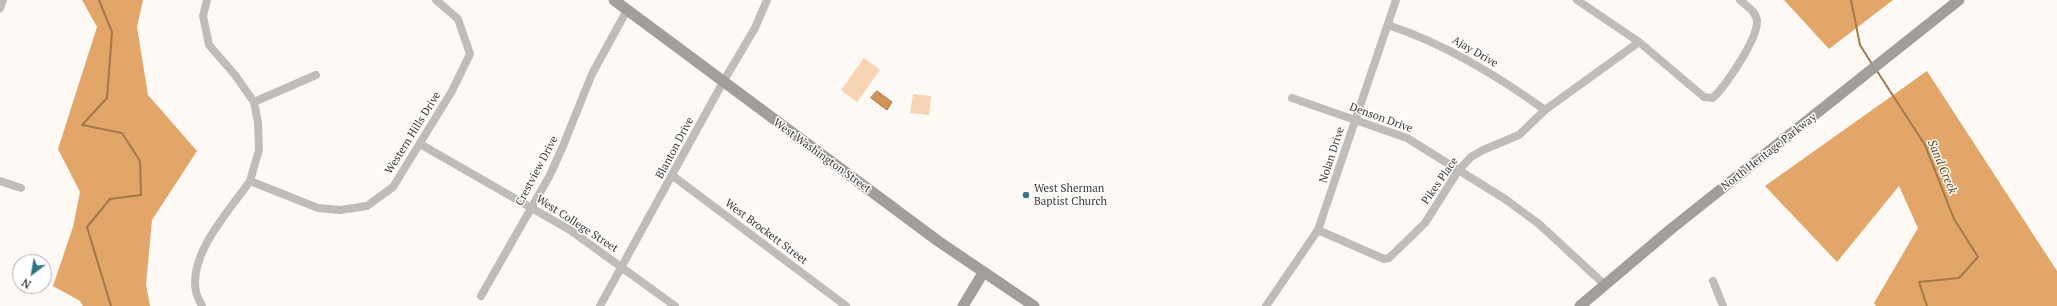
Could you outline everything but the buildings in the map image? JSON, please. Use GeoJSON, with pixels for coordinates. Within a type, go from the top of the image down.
{"type":"FeatureCollection","features":[{"type":"Feature","properties":{"kind":"street"},"geometry":{"type":"LineString","coordinates":[[0,8],[3,0]]}},
{"type":"Feature","properties":{"kind":"street"},"geometry":{"type":"LineString","coordinates":[[202,306],[196,292],[196,269],[205,245],[250,181],[259,150],[258,123],[254,102],[235,75],[208,45],[203,16],[207,0]]}},
{"type":"Feature","properties":{"kind":"street","name":"Western Hills Drive"},"geometry":{"type":"LineString","coordinates":[[250,181],[318,208],[340,210],[367,206],[393,187],[452,91],[470,54],[458,19],[436,0]]}},
{"type":"Feature","properties":{"kind":"street","name":"West Washington Street"},"geometry":{"type":"LineString","coordinates":[[614,0],[938,241],[983,273],[1034,306]]}},
{"type":"Feature","properties":{"kind":"street","name":"Blanton Drive"},"geometry":{"type":"LineString","coordinates":[[600,306],[673,176],[723,82],[755,28],[767,0]]}},
{"type":"Feature","properties":{"kind":"street","name":"Nolan Drive"},"geometry":{"type":"LineString","coordinates":[[1266,306],[1318,230],[1396,0]]}},
{"type":"Feature","properties":{"kind":"street"},"geometry":{"type":"LineString","coordinates":[[1577,0],[1639,42],[1704,97],[1714,98],[1726,86],[1739,63],[1753,35],[1757,21],[1754,12],[1740,0]]}},
{"type":"Feature","properties":{"kind":"street","name":"North Heritage Parkway"},"geometry":{"type":"LineString","coordinates":[[1580,306],[1671,228],[1960,0]]}},
{"type":"Feature","properties":{"kind":"street","name":"Crestview Drive"},"geometry":{"type":"LineString","coordinates":[[481,296],[530,207],[550,175],[592,74],[627,10]]}},
{"type":"Feature","properties":{"kind":"street","name":"Ajay Drive"},"geometry":{"type":"LineString","coordinates":[[1388,25],[1414,34],[1476,65],[1545,110]]}},
{"type":"Feature","properties":{"kind":"street","name":"Pikes Place"},"geometry":{"type":"LineString","coordinates":[[1318,230],[1384,259],[1390,258],[1425,223],[1458,171],[1471,158],[1483,150],[1519,135],[1545,110],[1639,42]]}},
{"type":"Feature","properties":{"kind":"street"},"geometry":{"type":"LineString","coordinates":[[254,102],[316,75]]}},
{"type":"Feature","properties":{"kind":"street","name":"Denson Drive"},"geometry":{"type":"LineString","coordinates":[[1292,98],[1407,138],[1505,199],[1539,224],[1605,285]]}},
{"type":"Feature","properties":{"kind":"street","name":"West College Street"},"geometry":{"type":"LineString","coordinates":[[420,144],[570,230],[675,306]]}},
{"type":"Feature","properties":{"kind":"street","name":"West Brockett Street"},"geometry":{"type":"LineString","coordinates":[[673,176],[846,306]]}},
{"type":"Feature","properties":{"kind":"street"},"geometry":{"type":"LineString","coordinates":[[0,180],[21,188]]}},
{"type":"Feature","properties":{"kind":"street"},"geometry":{"type":"LineString","coordinates":[[963,306],[983,273]]}},
{"type":"Feature","properties":{"kind":"street"},"geometry":{"type":"LineString","coordinates":[[1713,281],[1723,306]]}},
{"type":"Feature","properties":{"kind":"shaded area"},"geometry":{"type":"Polygon","coordinates":[[[82,0],[143,0],[137,27],[148,95],[197,151],[152,220],[146,285],[150,306],[83,306],[80,301],[53,286],[73,227],[80,192],[58,149],[97,27],[82,0]]]}},
{"type":"Feature","properties":{"kind":"shaded area"},"geometry":{"type":"Polygon","coordinates":[[[1784,0],[1893,0],[1829,49],[1784,0]]]}},
{"type":"Feature","properties":{"kind":"shaded area"},"geometry":{"type":"Polygon","coordinates":[[[864,58],[880,70],[857,102],[841,90],[864,58]]]}},
{"type":"Feature","properties":{"kind":"shaded area"},"geometry":{"type":"Polygon","coordinates":[[[1927,71],[2057,271],[2057,306],[1876,306],[1874,303],[1918,228],[1899,186],[1837,262],[1765,186],[1927,71]]]}},
{"type":"Feature","properties":{"kind":"shaded area"},"geometry":{"type":"Polygon","coordinates":[[[877,91],[892,102],[887,110],[871,98],[877,91]]]}},
{"type":"Feature","properties":{"kind":"shaded area"},"geometry":{"type":"Polygon","coordinates":[[[913,94],[931,96],[929,115],[910,113],[913,94]]]}},
{"type":"Feature","properties":{"kind":"waterway"},"geometry":{"type":"LineString","coordinates":[[99,0],[112,32],[107,98],[82,125],[122,133],[140,161],[141,195],[110,199],[87,227],[111,306]]}},
{"type":"Feature","properties":{"kind":"waterway","name":"Sand Creek"},"geometry":{"type":"LineString","coordinates":[[1851,0],[1860,45],[1872,64]]}},
{"type":"Feature","properties":{"kind":"waterway","name":"Sand Creek"},"geometry":{"type":"LineString","coordinates":[[1877,71],[1925,145],[1954,219],[1978,257],[1959,278],[1919,282],[1927,306]]}},
{"type":"Feature","properties":{"kind":"place","name":"West Sherman Baptist Church"},"geometry":{"type":"Point","coordinates":[1026,195]}}]}
